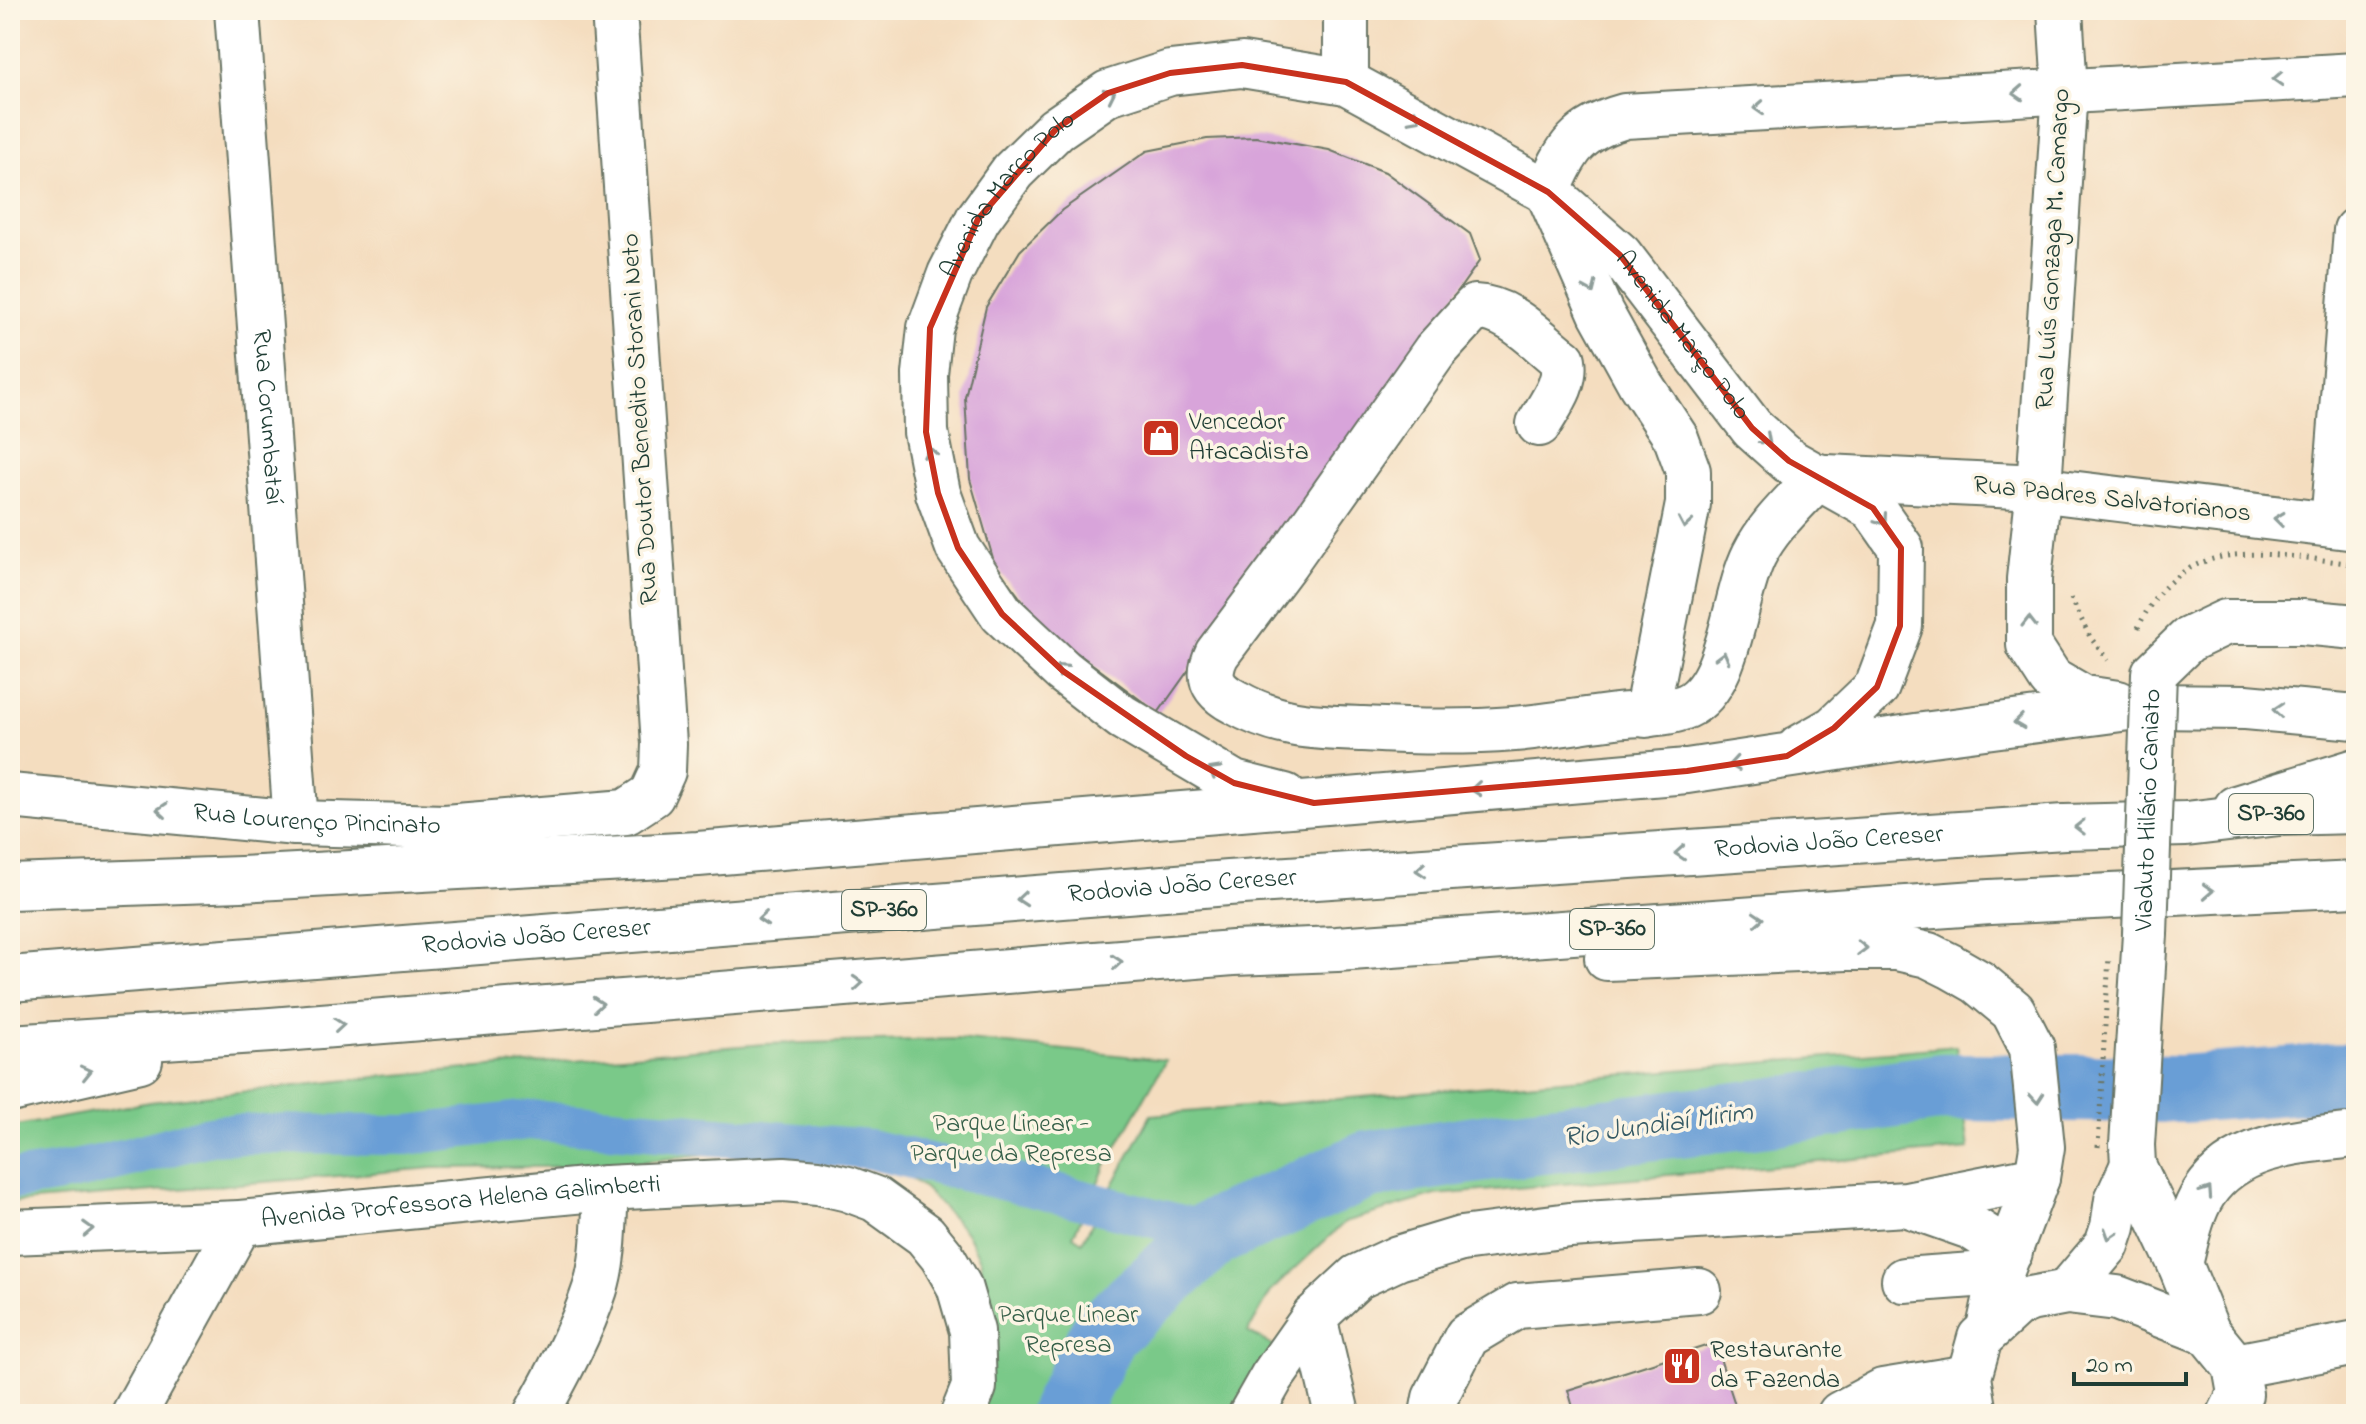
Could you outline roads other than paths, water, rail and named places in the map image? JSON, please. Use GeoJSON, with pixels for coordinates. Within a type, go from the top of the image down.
{"type":"FeatureCollection","features":[{"type":"Feature","properties":{"kind":"main road","name":"Rua Corumbataí"},"geometry":{"type":"LineString","coordinates":[[237,10],[296,823]]}},
{"type":"Feature","properties":{"kind":"main road","name":"Rua Doutor Benedito Storani Neto"},"geometry":{"type":"LineString","coordinates":[[614,10],[664,744],[663,771],[652,795],[626,812]]}},
{"type":"Feature","properties":{"kind":"main road"},"geometry":{"type":"LineString","coordinates":[[1346,10],[1346,82]]}},
{"type":"Feature","properties":{"kind":"main road","name":"Rua Luís Gonzaga M. Camargo"},"geometry":{"type":"LineString","coordinates":[[2060,10],[2065,90],[2039,487],[2029,579],[2029,645],[2051,679],[2084,698],[2149,690]]}},
{"type":"Feature","properties":{"kind":"main road","name":"Avenida Março Polo"},"geometry":{"type":"LineString","coordinates":[[1314,803],[1234,783],[1122,717],[1063,671],[1002,614],[958,548],[938,493],[926,432],[925,374],[930,328],[950,274],[978,219],[1013,171],[1056,129],[1108,93],[1170,73],[1242,65],[1346,82],[1548,192],[1620,255],[1752,428],[1789,461],[1873,508],[1901,548],[1900,626],[1877,687],[1834,728],[1787,756]]}},
{"type":"Feature","properties":{"kind":"main road"},"geometry":{"type":"LineString","coordinates":[[1646,715],[1688,504],[1688,471],[1676,438],[1641,385],[1601,313],[1548,192],[1562,159],[1578,137],[1602,123],[1625,116],[2356,75]]}},
{"type":"Feature","properties":{"kind":"main road"},"geometry":{"type":"LineString","coordinates":[[2345,527],[2356,230]]}},
{"type":"Feature","properties":{"kind":"main road"},"geometry":{"type":"LineString","coordinates":[[1539,424],[1565,374],[1563,360],[1503,313],[1489,307],[1475,307],[1435,351],[1217,654],[1210,669],[1213,684],[1225,697],[1244,707],[1293,726],[1423,732],[1515,729],[1629,714],[1662,713],[1689,706],[1710,689],[1721,668],[1753,556],[1768,532],[1819,476]]}},
{"type":"Feature","properties":{"kind":"main road","name":"Rua Padres Salvatorianos"},"geometry":{"type":"LineString","coordinates":[[1819,476],[2039,487],[2345,527]]}},
{"type":"Feature","properties":{"kind":"main road","name":"Viaduto Hilário Caniato"},"geometry":{"type":"LineString","coordinates":[[2132,1155],[2145,934],[2149,690],[2188,640],[2226,622],[2302,622],[2356,627]]}},
{"type":"Feature","properties":{"kind":"main road"},"geometry":{"type":"LineString","coordinates":[[10,887],[241,879],[698,854],[1687,771],[1916,736],[2149,690],[2246,707],[2356,717]]}},
{"type":"Feature","properties":{"kind":"main road"},"geometry":{"type":"LineString","coordinates":[[2186,824],[2356,771]]}},
{"type":"Feature","properties":{"kind":"main road","name":"Rua Lourenço Pincinato"},"geometry":{"type":"LineString","coordinates":[[10,796],[296,823],[445,827],[626,812]]}},
{"type":"Feature","properties":{"kind":"main road","name":"Rodovia João Cereser"},"geometry":{"type":"LineString","coordinates":[[10,979],[1243,882],[2064,827],[2186,824],[2279,813],[2356,811]]}},
{"type":"Feature","properties":{"kind":"main road"},"geometry":{"type":"LineString","coordinates":[[10,868],[57,886]]}},
{"type":"Feature","properties":{"kind":"main road","name":"SP-360"},"geometry":{"type":"LineString","coordinates":[[10,1047],[271,1030],[1233,953],[1337,949],[1990,902],[2356,884]]}},
{"type":"Feature","properties":{"kind":"main road"},"geometry":{"type":"LineString","coordinates":[[1337,949],[1615,958],[1897,948],[1928,955],[1978,982],[2013,1011],[2032,1048],[2039,1163],[2006,1263],[1989,1328]]}},
{"type":"Feature","properties":{"kind":"main road"},"geometry":{"type":"LineString","coordinates":[[10,1090],[271,1030]]}},
{"type":"Feature","properties":{"kind":"main road"},"geometry":{"type":"LineString","coordinates":[[2180,1264],[2203,1194],[2227,1166],[2253,1152],[2356,1135]]}},
{"type":"Feature","properties":{"kind":"main road"},"geometry":{"type":"LineString","coordinates":[[2132,1155],[2240,1394],[2230,1414]]}},
{"type":"Feature","properties":{"kind":"main road"},"geometry":{"type":"LineString","coordinates":[[2067,1292],[2107,1245],[2117,1200],[2132,1155]]}},
{"type":"Feature","properties":{"kind":"main road"},"geometry":{"type":"LineString","coordinates":[[1252,1413],[1272,1377],[1314,1317],[1357,1277],[1398,1258],[1461,1239],[1570,1225],[1906,1204],[2039,1163]]}},
{"type":"Feature","properties":{"kind":"main road","name":"Avenida Professora Helena Galimberti"},"geometry":{"type":"LineString","coordinates":[[10,1232],[240,1223],[606,1188],[784,1179],[818,1182],[875,1199],[925,1235],[942,1256],[959,1286],[972,1331],[974,1387],[963,1414]]}},
{"type":"Feature","properties":{"kind":"main road"},"geometry":{"type":"LineString","coordinates":[[536,1414],[559,1371],[595,1288],[602,1247],[606,1188]]}},
{"type":"Feature","properties":{"kind":"main road"},"geometry":{"type":"LineString","coordinates":[[1906,1204],[1971,1227],[2006,1263]]}},
{"type":"Feature","properties":{"kind":"main road"},"geometry":{"type":"LineString","coordinates":[[134,1414],[240,1223]]}},
{"type":"Feature","properties":{"kind":"main road"},"geometry":{"type":"LineString","coordinates":[[1904,1280],[2006,1263]]}},
{"type":"Feature","properties":{"kind":"main road"},"geometry":{"type":"LineString","coordinates":[[1432,1414],[1435,1398],[1467,1336],[1517,1306],[1699,1291]]}},
{"type":"Feature","properties":{"kind":"main road"},"geometry":{"type":"LineString","coordinates":[[1840,1414],[1883,1391],[1972,1395],[1980,1338],[1989,1328],[2016,1305],[2067,1292],[2117,1298],[2222,1349],[2356,1343]]}},
{"type":"Feature","properties":{"kind":"main road"},"geometry":{"type":"LineString","coordinates":[[1314,1317],[1337,1414]]}},
{"type":"Feature","properties":{"kind":"waterway","name":"Rio Jundiaí Mirim"},"geometry":{"type":"LineString","coordinates":[[1063,1414],[1104,1332],[1213,1233],[1368,1165],[1943,1087],[2182,1089],[2356,1076]]}},
{"type":"Feature","properties":{"kind":"waterway"},"geometry":{"type":"LineString","coordinates":[[10,1180],[87,1167],[225,1134],[408,1135],[529,1120],[869,1149],[1213,1233]]}},
{"type":"Feature","properties":{"kind":"place","name":"Vencedor Atacadista"},"geometry":{"type":"Point","coordinates":[1161,438]}},
{"type":"Feature","properties":{"kind":"place","name":"Restaurante da Fazenda"},"geometry":{"type":"Point","coordinates":[1682,1366]}},
{"type":"Feature","properties":{"kind":"park label","name":"Parque Linear - Parque da Represa"},"geometry":{"type":"Point","coordinates":[1011,1140]}},
{"type":"Feature","properties":{"kind":"park label","name":"Parque Linear Represa"},"geometry":{"type":"Point","coordinates":[1068,1331]}}]}
